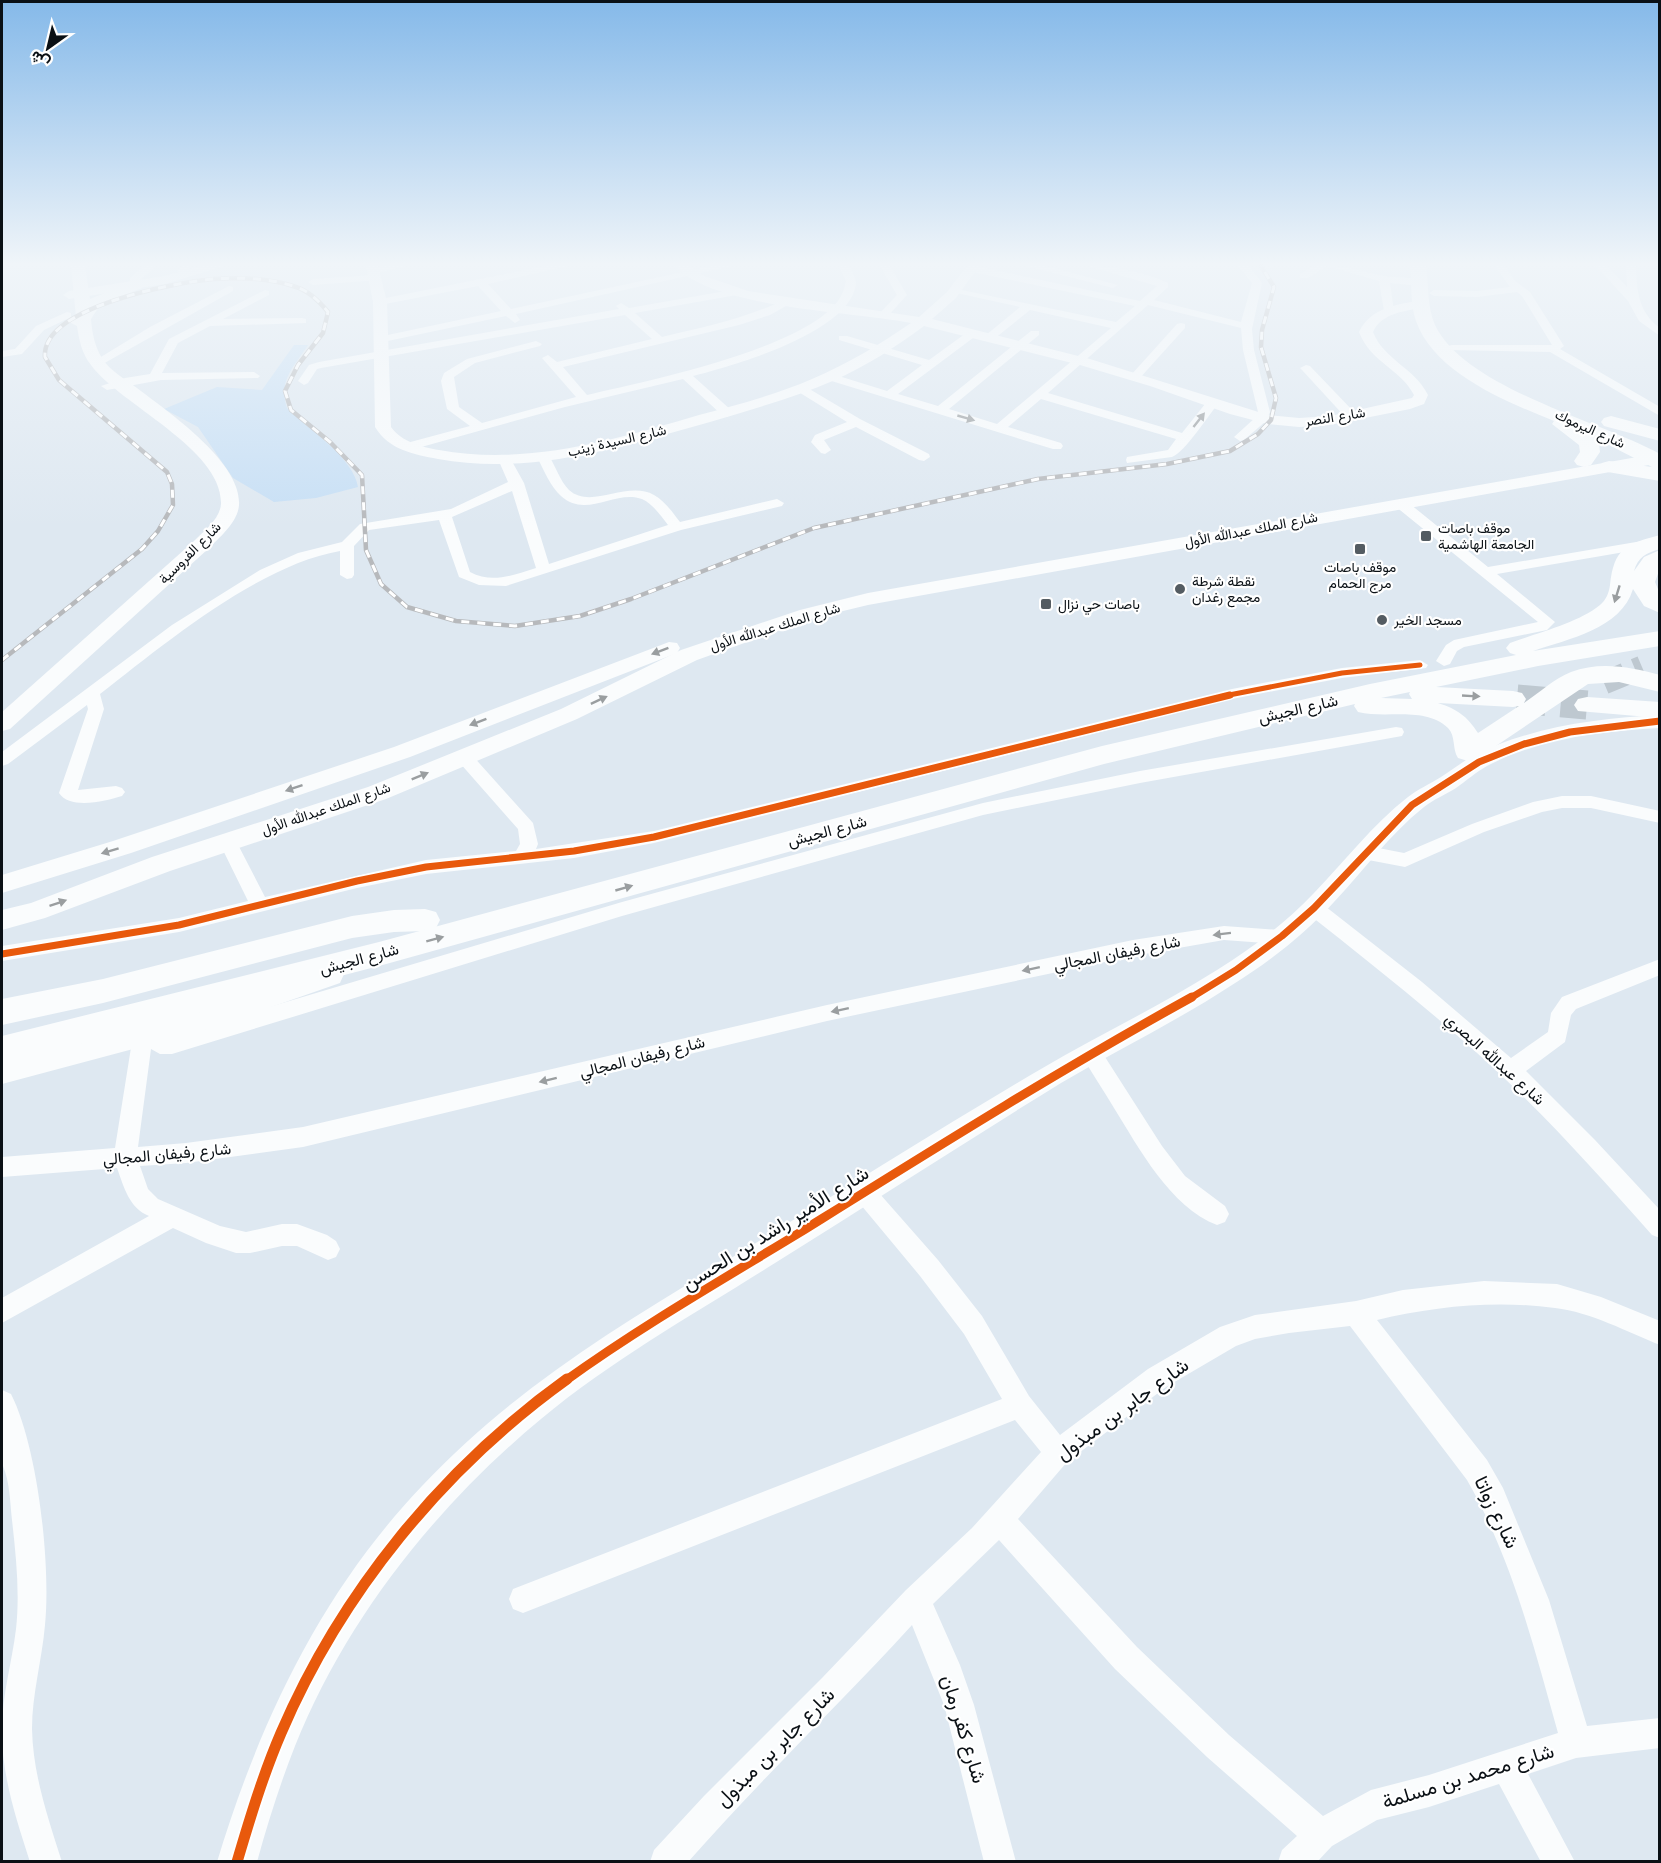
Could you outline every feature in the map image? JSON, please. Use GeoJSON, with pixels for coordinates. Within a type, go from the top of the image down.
{"type":"FeatureCollection","features":[{"type":"Feature","properties":{"kind":"highway","name":"شارع اليرموك"},"geometry":{"type":"LineString","coordinates":[[1449,353],[1522,400],[1651,454]]}},
{"type":"Feature","properties":{"kind":"highway","name":"شارع اليرموك"},"geometry":{"type":"LineString","coordinates":[[1460,353],[1472,368]]}},
{"type":"Feature","properties":{"kind":"highway"},"geometry":{"type":"LineString","coordinates":[[1472,368],[1599,419],[1651,454]]}},
{"type":"Feature","properties":{"kind":"highway"},"geometry":{"type":"LineString","coordinates":[[1472,368],[1482,385],[1562,424],[1651,454]]}},
{"type":"Feature","properties":{"kind":"highway"},"geometry":{"type":"LineString","coordinates":[[1562,424],[1589,443],[1590,452],[1584,461]]}},
{"type":"Feature","properties":{"kind":"highway"},"geometry":{"type":"LineString","coordinates":[[1609,467],[1638,470],[1651,454]]}},
{"type":"Feature","properties":{"kind":"highway"},"geometry":{"type":"LineString","coordinates":[[1654,548],[1646,567],[1643,585],[1646,595],[1659,606]]}},
{"type":"Feature","properties":{"kind":"highway"},"geometry":{"type":"LineString","coordinates":[[1519,648],[1610,609],[1617,600],[1626,558],[1654,548]]}},
{"type":"Feature","properties":{"kind":"highway","name":"شارع الجيش"},"geometry":{"type":"LineString","coordinates":[[2,1032],[60,1020],[227,1002],[425,920],[1098,740],[1432,663],[1659,625]]}},
{"type":"Feature","properties":{"kind":"highway","name":"شارع الجيش"},"geometry":{"type":"LineString","coordinates":[[2,1050],[227,1002],[379,954],[1102,755],[1370,692],[1538,658],[1659,638]]}},
{"type":"Feature","properties":{"kind":"highway"},"geometry":{"type":"LineString","coordinates":[[1475,756],[1579,678],[1592,674],[1654,671]]}},
{"type":"Feature","properties":{"kind":"highway"},"geometry":{"type":"LineString","coordinates":[[1579,713],[1604,683]]}},
{"type":"Feature","properties":{"kind":"highway"},"geometry":{"type":"LineString","coordinates":[[1370,692],[1513,699]]}},
{"type":"Feature","properties":{"kind":"highway"},"geometry":{"type":"LineString","coordinates":[[1321,704],[1434,710],[1460,723],[1469,738],[1475,756]]}},
{"type":"Feature","properties":{"kind":"highway"},"geometry":{"type":"LineString","coordinates":[[1475,756],[1579,713],[1659,710]]}},
{"type":"Feature","properties":{"kind":"main road","name":"شارع الفروسية"},"geometry":{"type":"LineString","coordinates":[[2,724],[193,553],[215,531],[230,506],[226,484],[216,467],[195,443],[113,384],[88,369],[76,353]]}},
{"type":"Feature","properties":{"kind":"main road","name":"شارع الفروسية"},"geometry":{"type":"LineString","coordinates":[[2,709],[183,547],[206,524],[215,504],[215,496],[210,483],[199,466],[179,444],[113,384],[97,363],[93,353]]}},
{"type":"Feature","properties":{"kind":"main road","name":"شارع الملك عبدالله الأول"},"geometry":{"type":"LineString","coordinates":[[2,884],[122,847],[402,752],[698,644],[804,602],[908,581],[1584,461],[1651,454]]}},
{"type":"Feature","properties":{"kind":"main road","name":"شارع الملك عبدالله الأول"},"geometry":{"type":"LineString","coordinates":[[2,920],[46,907],[161,864],[377,793],[606,697],[698,644],[868,599],[1609,467]]}},
{"type":"Feature","properties":{"kind":"main road"},"geometry":{"type":"LineString","coordinates":[[2,1012],[114,988],[352,927],[393,921],[425,920]]}},
{"type":"Feature","properties":{"kind":"main road"},"geometry":{"type":"LineString","coordinates":[[2,1070],[147,1034],[227,1002]]}},
{"type":"Feature","properties":{"kind":"street"},"geometry":{"type":"LineString","coordinates":[[97,363],[114,353]]}},
{"type":"Feature","properties":{"kind":"street"},"geometry":{"type":"LineString","coordinates":[[154,378],[166,353]]}},
{"type":"Feature","properties":{"kind":"street"},"geometry":{"type":"LineString","coordinates":[[304,381],[313,367],[359,353]]}},
{"type":"Feature","properties":{"kind":"street","name":"شارع السيدة زينب"},"geometry":{"type":"LineString","coordinates":[[382,353],[383,428],[394,440],[406,447],[442,456],[504,459],[543,457],[607,445],[727,412],[829,377],[873,353]]}},
{"type":"Feature","properties":{"kind":"street"},"geometry":{"type":"LineString","coordinates":[[480,427],[453,409],[447,381],[448,375],[455,368],[481,357],[498,353]]}},
{"type":"Feature","properties":{"kind":"street"},"geometry":{"type":"LineString","coordinates":[[543,353],[584,399]]}},
{"type":"Feature","properties":{"kind":"street"},"geometry":{"type":"LineString","coordinates":[[554,366],[607,353]]}},
{"type":"Feature","properties":{"kind":"street"},"geometry":{"type":"LineString","coordinates":[[406,447],[757,353]]}},
{"type":"Feature","properties":{"kind":"street"},"geometry":{"type":"LineString","coordinates":[[893,353],[931,364]]}},
{"type":"Feature","properties":{"kind":"street"},"geometry":{"type":"LineString","coordinates":[[889,395],[946,353]]}},
{"type":"Feature","properties":{"kind":"street"},"geometry":{"type":"LineString","coordinates":[[941,410],[1010,353]]}},
{"type":"Feature","properties":{"kind":"street","name":"شارع النصر"},"geometry":{"type":"LineString","coordinates":[[1046,353],[1135,377],[1262,418],[1305,423],[1416,403],[1420,398],[1416,386],[1377,353]]}},
{"type":"Feature","properties":{"kind":"street"},"geometry":{"type":"LineString","coordinates":[[999,428],[1087,353]]}},
{"type":"Feature","properties":{"kind":"street"},"geometry":{"type":"LineString","coordinates":[[1135,377],[1157,353]]}},
{"type":"Feature","properties":{"kind":"street"},"geometry":{"type":"LineString","coordinates":[[1240,437],[1262,418],[1263,406],[1248,353]]}},
{"type":"Feature","properties":{"kind":"street"},"geometry":{"type":"LineString","coordinates":[[1472,368],[1535,353]]}},
{"type":"Feature","properties":{"kind":"street"},"geometry":{"type":"LineString","coordinates":[[1559,353],[1659,412]]}},
{"type":"Feature","properties":{"kind":"street"},"geometry":{"type":"LineString","coordinates":[[1306,368],[1351,416]]}},
{"type":"Feature","properties":{"kind":"street"},"geometry":{"type":"LineString","coordinates":[[684,374],[727,412]]}},
{"type":"Feature","properties":{"kind":"street"},"geometry":{"type":"LineString","coordinates":[[113,384],[154,378],[254,376]]}},
{"type":"Feature","properties":{"kind":"street"},"geometry":{"type":"LineString","coordinates":[[829,377],[1057,446]]}},
{"type":"Feature","properties":{"kind":"street"},"geometry":{"type":"LineString","coordinates":[[801,388],[850,425]]}},
{"type":"Feature","properties":{"kind":"street"},"geometry":{"type":"LineString","coordinates":[[785,394],[924,457]]}},
{"type":"Feature","properties":{"kind":"street"},"geometry":{"type":"LineString","coordinates":[[1038,394],[1185,438]]}},
{"type":"Feature","properties":{"kind":"street"},"geometry":{"type":"LineString","coordinates":[[1132,460],[1170,454],[1213,402]]}},
{"type":"Feature","properties":{"kind":"street"},"geometry":{"type":"LineString","coordinates":[[825,450],[817,440],[850,425]]}},
{"type":"Feature","properties":{"kind":"street"},"geometry":{"type":"LineString","coordinates":[[543,457],[570,497],[588,500],[631,494],[644,495],[652,500],[677,527]]}},
{"type":"Feature","properties":{"kind":"street"},"geometry":{"type":"LineString","coordinates":[[504,459],[517,483],[530,523],[533,543],[544,571]]}},
{"type":"Feature","properties":{"kind":"street"},"geometry":{"type":"LineString","coordinates":[[2,760],[204,608],[288,560],[347,544],[359,531],[372,525],[444,515],[465,509],[517,483]]}},
{"type":"Feature","properties":{"kind":"street"},"geometry":{"type":"LineString","coordinates":[[444,515],[464,574],[472,579],[506,582],[677,527],[777,503]]}},
{"type":"Feature","properties":{"kind":"street"},"geometry":{"type":"LineString","coordinates":[[2,954],[178,925],[357,881],[426,867],[574,851],[654,837],[1232,694],[1342,673],[1432,663],[1459,643],[1542,627],[1547,624],[1400,503]]}},
{"type":"Feature","properties":{"kind":"street"},"geometry":{"type":"LineString","coordinates":[[347,544],[347,575]]}},
{"type":"Feature","properties":{"kind":"street"},"geometry":{"type":"LineString","coordinates":[[1486,572],[1654,548]]}},
{"type":"Feature","properties":{"kind":"street"},"geometry":{"type":"LineString","coordinates":[[93,693],[96,709],[68,794],[78,797],[116,792]]}},
{"type":"Feature","properties":{"kind":"street"},"geometry":{"type":"LineString","coordinates":[[1579,713],[1659,721]]}},
{"type":"Feature","properties":{"kind":"street"},"geometry":{"type":"LineString","coordinates":[[227,1002],[622,909],[983,809],[1140,777],[1396,732]]}},
{"type":"Feature","properties":{"kind":"street","name":"شارع الأمير راشد بن الحسن"},"geometry":{"type":"LineString","coordinates":[[237,1862],[247,1823],[283,1724],[320,1652],[368,1581],[428,1502],[489,1441],[574,1374],[1091,1052],[1224,978],[1280,937],[1314,908],[1363,852],[1427,794],[1439,789],[1475,756]]}},
{"type":"Feature","properties":{"kind":"street"},"geometry":{"type":"LineString","coordinates":[[465,758],[527,827],[529,844],[522,857]]}},
{"type":"Feature","properties":{"kind":"street"},"geometry":{"type":"LineString","coordinates":[[1363,852],[1405,860],[1478,828],[1539,806],[1562,802],[1591,802],[1625,807],[1659,817]]}},
{"type":"Feature","properties":{"kind":"street"},"geometry":{"type":"LineString","coordinates":[[228,842],[260,906]]}},
{"type":"Feature","properties":{"kind":"street","name":"شارع عبدالله البصري"},"geometry":{"type":"LineString","coordinates":[[1314,908],[1438,1007],[1510,1070],[1573,1133],[1659,1227]]}},
{"type":"Feature","properties":{"kind":"street","name":"شارع رفيفان المجالي"},"geometry":{"type":"LineString","coordinates":[[2,1167],[225,1149],[341,1129],[827,1012],[1133,948],[1224,933],[1254,933],[1280,937]]}},
{"type":"Feature","properties":{"kind":"street"},"geometry":{"type":"LineString","coordinates":[[1510,1070],[1558,1036],[1561,1013],[1569,1003],[1659,968]]}},
{"type":"Feature","properties":{"kind":"street"},"geometry":{"type":"LineString","coordinates":[[147,1034],[126,1158],[143,1201],[233,1242],[252,1242],[300,1233],[328,1249]]}},
{"type":"Feature","properties":{"kind":"street"},"geometry":{"type":"LineString","coordinates":[[1091,1052],[1154,1153],[1177,1183],[1217,1214]]}},
{"type":"Feature","properties":{"kind":"street"},"geometry":{"type":"LineString","coordinates":[[864,1192],[929,1268],[973,1325],[1020,1405],[1058,1454]]}},
{"type":"Feature","properties":{"kind":"street"},"geometry":{"type":"LineString","coordinates":[[2,1311],[174,1215]]}},
{"type":"Feature","properties":{"kind":"street","name":"شارع جابر بن مبذول"},"geometry":{"type":"LineString","coordinates":[[666,1862],[715,1807],[916,1600],[981,1539],[1058,1454],[1157,1378],[1229,1336],[1266,1325],[1356,1313],[1403,1302],[1484,1293],[1557,1296],[1601,1309],[1659,1333]]}},
{"type":"Feature","properties":{"kind":"street","name":"شارع زواتا"},"geometry":{"type":"LineString","coordinates":[[1356,1313],[1477,1470],[1493,1498],[1535,1600],[1576,1743]]}},
{"type":"Feature","properties":{"kind":"street"},"geometry":{"type":"LineString","coordinates":[[2,1403],[11,1420],[9,1445],[17,1466],[20,1467],[31,1556],[32,1604],[29,1649],[18,1707],[18,1749],[22,1787],[46,1862]]}},
{"type":"Feature","properties":{"kind":"street"},"geometry":{"type":"LineString","coordinates":[[523,1599],[1020,1405]]}},
{"type":"Feature","properties":{"kind":"street"},"geometry":{"type":"LineString","coordinates":[[999,1519],[1126,1658],[1218,1746],[1321,1835]]}},
{"type":"Feature","properties":{"kind":"street","name":"شارع كفر رمان"},"geometry":{"type":"LineString","coordinates":[[916,1600],[945,1665],[959,1705],[1000,1862]]}},
{"type":"Feature","properties":{"kind":"street","name":"شارع محمد بن مسلمة"},"geometry":{"type":"LineString","coordinates":[[1294,1862],[1321,1835],[1371,1806],[1576,1743],[1659,1733]]}},
{"type":"Feature","properties":{"kind":"street"},"geometry":{"type":"LineString","coordinates":[[1506,1765],[1559,1862]]}},
{"type":"Feature","properties":{"kind":"shaded area"},"geometry":{"type":"Polygon","coordinates":[[[288,353],[303,353],[286,382],[287,408],[329,444],[348,465],[355,476],[358,487],[316,498],[274,502],[233,478],[198,427],[164,409],[217,387],[262,390],[288,353]]]}},
{"type":"Feature","properties":{"kind":"tunnel"},"geometry":{"type":"LineString","coordinates":[[1604,683],[1642,667]]}},
{"type":"Feature","properties":{"kind":"tunnel"},"geometry":{"type":"LineString","coordinates":[[1517,699],[1587,705]]}},
{"type":"Feature","properties":{"kind":"railway"},"geometry":{"type":"LineString","coordinates":[[2,660],[142,549],[158,531],[173,505],[172,484],[167,472],[59,380],[45,357],[46,353]]}},
{"type":"Feature","properties":{"kind":"railway"},"geometry":{"type":"LineString","coordinates":[[307,353],[298,365],[285,391],[291,410],[330,442],[362,475],[366,550],[381,584],[407,607],[456,621],[515,626],[580,616],[631,599],[814,528],[1038,479],[1167,464],[1230,451],[1258,434],[1271,420],[1276,398],[1263,353]]}},
{"type":"Feature","properties":{"kind":"cycle path"},"geometry":{"type":"LineString","coordinates":[[2,954],[179,925],[357,881],[426,867],[574,851],[654,837],[1232,694],[1342,673],[1420,665]]}},
{"type":"Feature","properties":{"kind":"cycle path"},"geometry":{"type":"LineString","coordinates":[[237,1862],[256,1796],[281,1732],[312,1670],[347,1610],[386,1554],[430,1501],[478,1452],[530,1407],[585,1366],[643,1328],[967,1127],[1108,1042],[1192,997],[1236,970],[1304,918],[1412,805],[1474,764],[1503,751],[1570,732],[1660,721]]}},
{"type":"Feature","properties":{"kind":"place","name":"موقف باصات الجامعة الهاشمية"},"geometry":{"type":"Point","coordinates":[1426,536]}},
{"type":"Feature","properties":{"kind":"place","name":"موقف باصات مرج الحمام"},"geometry":{"type":"Point","coordinates":[1360,549]}},
{"type":"Feature","properties":{"kind":"place","name":"نقطة شرطة مجمع رغدان"},"geometry":{"type":"Point","coordinates":[1180,589]}},
{"type":"Feature","properties":{"kind":"place","name":"باصات حي نزال"},"geometry":{"type":"Point","coordinates":[1046,604]}},
{"type":"Feature","properties":{"kind":"place","name":"مسجد الخير"},"geometry":{"type":"Point","coordinates":[1382,620]}}]}
